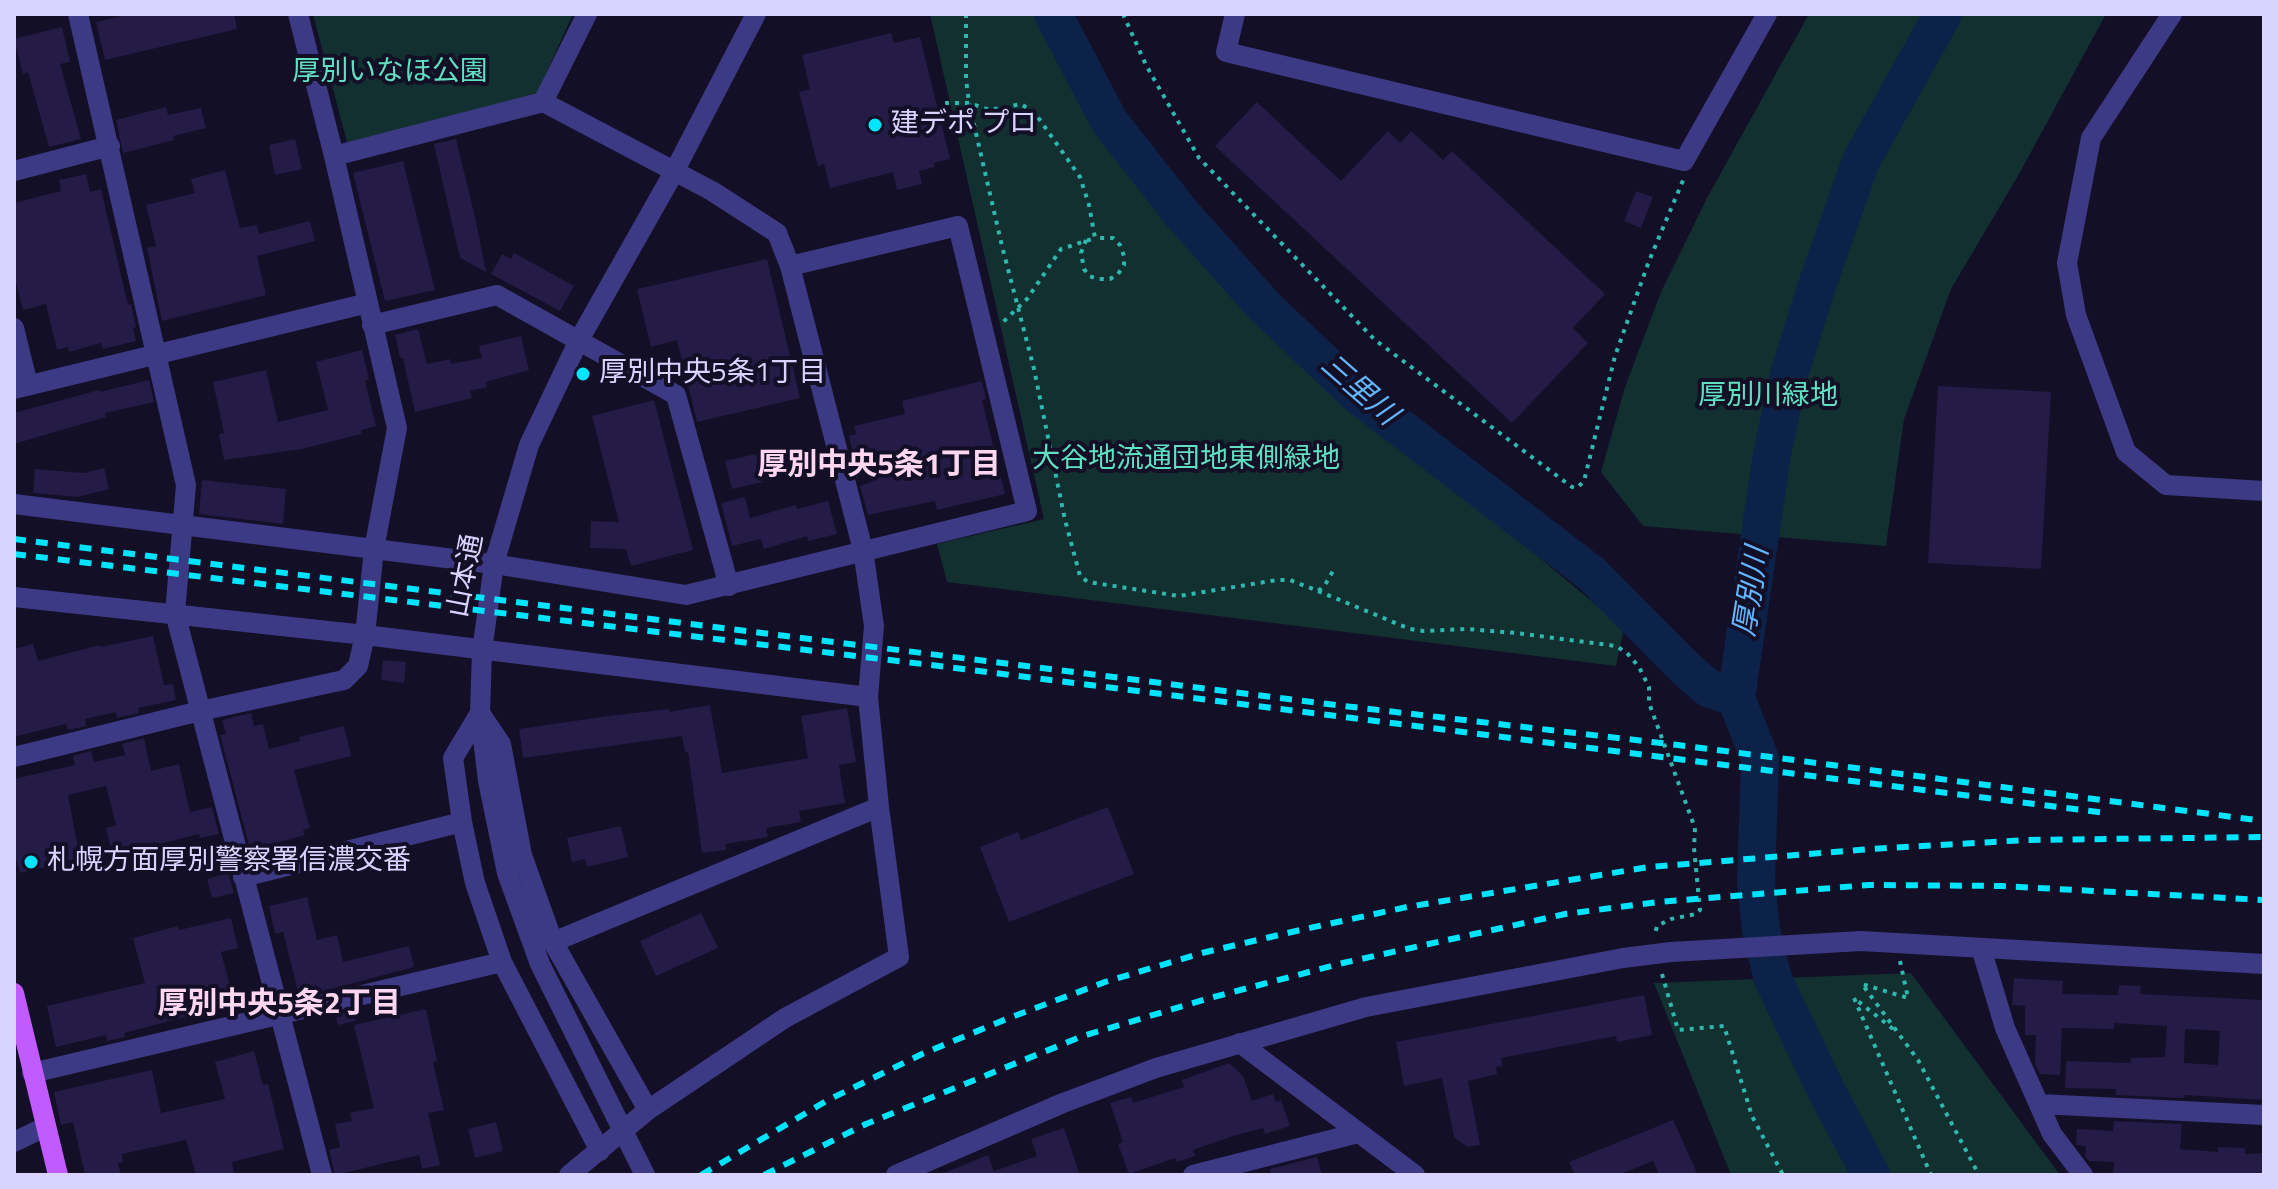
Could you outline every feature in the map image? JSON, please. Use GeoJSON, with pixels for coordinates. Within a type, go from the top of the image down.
{"type":"FeatureCollection","features":[{"type":"Feature","properties":{"kind":"main road"},"geometry":{"type":"LineString","coordinates":[[14,993],[17,1023],[58,1175]]}},
{"type":"Feature","properties":{"kind":"street"},"geometry":{"type":"LineString","coordinates":[[78,14],[186,485],[175,613],[322,1175]]}},
{"type":"Feature","properties":{"kind":"street"},"geometry":{"type":"LineString","coordinates":[[14,757],[200,711],[344,680],[358,666],[365,635],[374,549],[397,428],[298,14]]}},
{"type":"Feature","properties":{"kind":"street"},"geometry":{"type":"LineString","coordinates":[[543,102],[587,14]]}},
{"type":"Feature","properties":{"kind":"street","name":"山本通"},"geometry":{"type":"LineString","coordinates":[[645,1175],[540,964],[507,873],[488,781],[480,713],[482,651],[494,564],[529,445],[579,340],[674,172],[756,14]]}},
{"type":"Feature","properties":{"kind":"street"},"geometry":{"type":"LineString","coordinates":[[1235,14],[1226,52],[1684,161],[1767,14]]}},
{"type":"Feature","properties":{"kind":"street"},"geometry":{"type":"LineString","coordinates":[[2172,14],[2091,138],[2067,263],[2076,315],[2126,452],[2166,485],[2264,491]]}},
{"type":"Feature","properties":{"kind":"street"},"geometry":{"type":"LineString","coordinates":[[334,156],[543,102],[712,191],[777,233],[790,266],[863,550],[874,626],[868,697],[899,957],[785,1018],[648,1110],[569,1175]]}},
{"type":"Feature","properties":{"kind":"street"},"geometry":{"type":"LineString","coordinates":[[14,171],[110,146]]}},
{"type":"Feature","properties":{"kind":"street"},"geometry":{"type":"LineString","coordinates":[[14,504],[494,564],[686,595],[1027,511],[958,226],[790,266]]}},
{"type":"Feature","properties":{"kind":"street"},"geometry":{"type":"LineString","coordinates":[[372,325],[497,295],[676,395],[729,586]]}},
{"type":"Feature","properties":{"kind":"street"},"geometry":{"type":"LineString","coordinates":[[14,328],[21,387],[368,303]]}},
{"type":"Feature","properties":{"kind":"street"},"geometry":{"type":"LineString","coordinates":[[14,597],[365,635],[868,697]]}},
{"type":"Feature","properties":{"kind":"street"},"geometry":{"type":"LineString","coordinates":[[600,1151],[502,962],[475,883],[453,758],[480,713],[501,744],[522,855],[553,942],[648,1110]]}},
{"type":"Feature","properties":{"kind":"street"},"geometry":{"type":"LineString","coordinates":[[553,942],[879,807]]}},
{"type":"Feature","properties":{"kind":"street"},"geometry":{"type":"LineString","coordinates":[[243,877],[462,822]]}},
{"type":"Feature","properties":{"kind":"street"},"geometry":{"type":"LineString","coordinates":[[896,1175],[1063,1103],[1156,1068],[1366,1007],[1623,958],[1861,941],[2264,964]]}},
{"type":"Feature","properties":{"kind":"street"},"geometry":{"type":"LineString","coordinates":[[1981,948],[2005,1028],[2052,1134],[2083,1175]]}},
{"type":"Feature","properties":{"kind":"street"},"geometry":{"type":"LineString","coordinates":[[32,1073],[502,962]]}},
{"type":"Feature","properties":{"kind":"street"},"geometry":{"type":"LineString","coordinates":[[1240,1043],[1415,1175]]}},
{"type":"Feature","properties":{"kind":"street"},"geometry":{"type":"LineString","coordinates":[[2039,1104],[2264,1115]]}},
{"type":"Feature","properties":{"kind":"street"},"geometry":{"type":"LineString","coordinates":[[14,1142],[45,1127]]}},
{"type":"Feature","properties":{"kind":"street"},"geometry":{"type":"LineString","coordinates":[[1204,1174],[1358,1133]]}},
{"type":"Feature","properties":{"kind":"path"},"geometry":{"type":"LineString","coordinates":[[966,14],[969,103],[1034,369],[1065,520],[1080,576],[1088,582],[1179,596],[1290,580],[1410,629],[1467,629],[1598,643],[1616,646],[1627,653],[1639,667],[1649,687],[1649,703],[1695,828],[1700,910],[1657,926],[1653,938],[1664,953],[1678,1030],[1724,1026],[1752,1116],[1783,1175]]}},
{"type":"Feature","properties":{"kind":"path"},"geometry":{"type":"LineString","coordinates":[[1123,14],[1146,65],[1199,158],[1375,340],[1572,487],[1577,488],[1584,481],[1615,356],[1649,261],[1683,183],[1684,161]]}},
{"type":"Feature","properties":{"kind":"path"},"geometry":{"type":"LineString","coordinates":[[945,103],[969,103],[990,110],[1021,104],[1035,113],[1080,177],[1095,238]]}},
{"type":"Feature","properties":{"kind":"path"},"geometry":{"type":"LineString","coordinates":[[985,340],[1027,299],[1061,249],[1086,240],[1095,238],[1113,238],[1124,256],[1124,265],[1118,274],[1110,279],[1089,276],[1084,269],[1081,253],[1086,240]]}},
{"type":"Feature","properties":{"kind":"path"},"geometry":{"type":"LineString","coordinates":[[1318,591],[1333,571]]}},
{"type":"Feature","properties":{"kind":"path"},"geometry":{"type":"LineString","coordinates":[[1896,943],[1908,998],[1862,984],[1918,1060],[1979,1175]]}},
{"type":"Feature","properties":{"kind":"path"},"geometry":{"type":"LineString","coordinates":[[1898,1033],[1854,998],[1931,1175]]}},
{"type":"Feature","properties":{"kind":"green space","name":"厚別いなほ公園"},"geometry":{"type":"Polygon","coordinates":[[[313,14],[573,14],[537,93],[348,146],[313,14]]]}},
{"type":"Feature","properties":{"kind":"green space","name":"大谷地流通団地東側緑地"},"geometry":{"type":"Polygon","coordinates":[[[930,14],[1038,14],[1094,124],[1182,240],[1282,344],[1624,628],[1616,666],[947,582],[937,544],[1044,519],[930,14]]]}},
{"type":"Feature","properties":{"kind":"green space","name":"厚別川緑地"},"geometry":{"type":"Polygon","coordinates":[[[1809,14],[2106,14],[2019,174],[1951,289],[1904,419],[1886,546],[1643,526],[1601,472],[1625,387],[1661,292],[1707,198],[1809,14]]]}},
{"type":"Feature","properties":{"kind":"green space"},"geometry":{"type":"Polygon","coordinates":[[[1911,973],[2060,1175],[1731,1175],[1654,983],[1911,973]]]}},
{"type":"Feature","properties":{"kind":"building"},"geometry":{"type":"Polygon","coordinates":[[[131,14],[234,14],[237,29],[105,60],[96,22],[131,14]]]}},
{"type":"Feature","properties":{"kind":"building"},"geometry":{"type":"Polygon","coordinates":[[[62,27],[70,62],[60,64],[81,139],[49,147],[28,72],[23,74],[14,39],[62,27]]]}},
{"type":"Feature","properties":{"kind":"building","name":"建デポ プロ"},"geometry":{"type":"Polygon","coordinates":[[[891,33],[894,43],[920,37],[950,159],[919,171],[922,184],[897,190],[893,172],[830,188],[824,164],[818,166],[799,92],[810,89],[802,55],[891,33]]]}},
{"type":"Feature","properties":{"kind":"building"},"geometry":{"type":"Polygon","coordinates":[[[1257,102],[1341,181],[1388,131],[1400,143],[1411,131],[1443,160],[1452,151],[1605,294],[1573,328],[1588,343],[1512,423],[1215,146],[1257,102]]]}},
{"type":"Feature","properties":{"kind":"building"},"geometry":{"type":"Polygon","coordinates":[[[166,107],[168,115],[201,108],[206,128],[123,153],[116,120],[166,107]]]}},
{"type":"Feature","properties":{"kind":"building"},"geometry":{"type":"Polygon","coordinates":[[[295,139],[302,169],[275,175],[269,145],[295,139]]]}},
{"type":"Feature","properties":{"kind":"building"},"geometry":{"type":"Polygon","coordinates":[[[456,139],[486,272],[460,258],[434,144],[456,139]]]}},
{"type":"Feature","properties":{"kind":"building"},"geometry":{"type":"Polygon","coordinates":[[[403,161],[435,290],[385,301],[353,173],[403,161]]]}},
{"type":"Feature","properties":{"kind":"building"},"geometry":{"type":"Polygon","coordinates":[[[225,170],[240,228],[257,225],[259,234],[310,221],[315,241],[257,256],[266,295],[162,321],[147,248],[156,246],[146,205],[195,193],[191,179],[225,170]]]}},
{"type":"Feature","properties":{"kind":"building"},"geometry":{"type":"Polygon","coordinates":[[[86,174],[90,192],[101,189],[128,305],[131,304],[136,341],[103,349],[101,343],[69,352],[68,347],[57,350],[46,304],[23,310],[14,275],[14,203],[61,191],[59,180],[86,174]]]}},
{"type":"Feature","properties":{"kind":"building"},"geometry":{"type":"Polygon","coordinates":[[[1636,191],[1653,197],[1641,228],[1624,221],[1636,191]]]}},
{"type":"Feature","properties":{"kind":"building"},"geometry":{"type":"Polygon","coordinates":[[[514,253],[574,286],[560,311],[491,274],[502,254],[511,259],[514,253]]]}},
{"type":"Feature","properties":{"kind":"building"},"geometry":{"type":"Polygon","coordinates":[[[767,259],[800,398],[697,422],[677,340],[651,347],[637,289],[767,259]]]}},
{"type":"Feature","properties":{"kind":"building"},"geometry":{"type":"Polygon","coordinates":[[[418,329],[427,364],[450,359],[451,364],[482,358],[479,346],[521,336],[529,370],[486,382],[487,387],[470,391],[472,398],[415,412],[395,335],[418,329]]]}},
{"type":"Feature","properties":{"kind":"building"},"geometry":{"type":"Polygon","coordinates":[[[362,350],[369,379],[365,381],[376,426],[361,430],[361,434],[302,449],[224,460],[219,434],[224,433],[213,382],[266,370],[278,422],[328,410],[316,362],[362,350]]]}},
{"type":"Feature","properties":{"kind":"building"},"geometry":{"type":"Polygon","coordinates":[[[149,380],[154,402],[105,413],[106,417],[14,444],[14,413],[149,380]]]}},
{"type":"Feature","properties":{"kind":"building"},"geometry":{"type":"Polygon","coordinates":[[[982,381],[986,399],[982,400],[1005,494],[937,510],[935,501],[868,515],[860,486],[872,482],[865,456],[854,459],[849,436],[856,434],[854,426],[905,414],[902,401],[982,381]]]}},
{"type":"Feature","properties":{"kind":"building"},"geometry":{"type":"Polygon","coordinates":[[[1938,386],[2051,392],[2041,569],[1928,563],[1938,386]]]}},
{"type":"Feature","properties":{"kind":"building"},"geometry":{"type":"Polygon","coordinates":[[[654,400],[693,550],[631,566],[626,549],[590,548],[591,521],[619,522],[592,416],[654,400]]]}},
{"type":"Feature","properties":{"kind":"building"},"geometry":{"type":"Polygon","coordinates":[[[756,454],[763,482],[732,489],[725,461],[756,454]]]}},
{"type":"Feature","properties":{"kind":"building"},"geometry":{"type":"Polygon","coordinates":[[[104,468],[109,489],[78,497],[33,493],[35,469],[84,473],[104,468]]]}},
{"type":"Feature","properties":{"kind":"building"},"geometry":{"type":"Polygon","coordinates":[[[202,480],[286,489],[283,524],[199,514],[202,480]]]}},
{"type":"Feature","properties":{"kind":"building"},"geometry":{"type":"Polygon","coordinates":[[[745,497],[750,518],[796,505],[797,509],[828,501],[837,534],[808,541],[807,536],[764,549],[761,539],[732,546],[721,503],[745,497]]]}},
{"type":"Feature","properties":{"kind":"building"},"geometry":{"type":"Polygon","coordinates":[[[153,636],[164,685],[173,684],[176,700],[138,708],[139,713],[117,718],[116,712],[85,719],[86,726],[68,730],[66,724],[14,737],[14,649],[33,644],[38,661],[100,645],[153,636]]]}},
{"type":"Feature","properties":{"kind":"building"},"geometry":{"type":"Polygon","coordinates":[[[383,660],[406,662],[404,683],[381,680],[383,660]]]}},
{"type":"Feature","properties":{"kind":"building"},"geometry":{"type":"Polygon","coordinates":[[[710,705],[722,773],[808,758],[801,716],[847,708],[856,762],[839,765],[845,803],[799,811],[801,822],[766,828],[768,837],[725,844],[726,850],[702,853],[688,752],[685,753],[682,736],[523,758],[519,729],[710,705]]]}},
{"type":"Feature","properties":{"kind":"building"},"geometry":{"type":"Polygon","coordinates":[[[251,713],[254,726],[263,724],[269,749],[300,741],[299,737],[344,726],[351,756],[294,770],[310,828],[303,830],[305,835],[273,844],[275,850],[252,856],[220,735],[226,734],[222,720],[251,713]]]}},
{"type":"Feature","properties":{"kind":"building"},"geometry":{"type":"Polygon","coordinates":[[[144,738],[151,771],[179,764],[190,812],[212,807],[219,834],[200,838],[199,834],[112,853],[106,828],[116,825],[106,786],[68,795],[81,863],[20,873],[14,851],[14,779],[75,765],[73,756],[91,751],[94,762],[125,755],[122,744],[144,738]]]}},
{"type":"Feature","properties":{"kind":"building"},"geometry":{"type":"Polygon","coordinates":[[[1108,807],[1134,874],[1009,922],[980,847],[1018,832],[1021,840],[1108,807]]]}},
{"type":"Feature","properties":{"kind":"building"},"geometry":{"type":"Polygon","coordinates":[[[621,826],[628,857],[587,867],[585,859],[572,862],[567,838],[621,826]]]}},
{"type":"Feature","properties":{"kind":"building"},"geometry":{"type":"Polygon","coordinates":[[[228,873],[234,893],[212,898],[207,879],[228,873]]]}},
{"type":"Feature","properties":{"kind":"building"},"geometry":{"type":"Polygon","coordinates":[[[307,897],[317,940],[337,935],[343,962],[409,946],[414,967],[312,994],[310,988],[298,992],[283,932],[275,934],[269,906],[307,897]]]}},
{"type":"Feature","properties":{"kind":"building"},"geometry":{"type":"Polygon","coordinates":[[[701,913],[718,948],[656,976],[640,941],[701,913]]]}},
{"type":"Feature","properties":{"kind":"building"},"geometry":{"type":"Polygon","coordinates":[[[231,918],[238,948],[221,952],[235,1004],[124,1033],[125,1037],[107,1041],[106,1035],[56,1047],[47,1006],[145,983],[133,938],[178,926],[179,930],[231,918]]]}},
{"type":"Feature","properties":{"kind":"building"},"geometry":{"type":"Polygon","coordinates":[[[2014,978],[2063,981],[2062,994],[2118,995],[2119,985],[2141,986],[2140,994],[2264,1000],[2264,1100],[2116,1095],[2116,1089],[2065,1088],[2066,1061],[2130,1063],[2131,1058],[2165,1057],[2167,1026],[2114,1023],[2114,1029],[2062,1028],[2060,1075],[2040,1074],[2035,1064],[2036,1035],[2025,1035],[2025,1006],[2012,1005],[2014,978]],[[2185,1029],[2184,1063],[2218,1065],[2220,1031],[2185,1029]]]}},
{"type":"Feature","properties":{"kind":"building"},"geometry":{"type":"Polygon","coordinates":[[[1644,995],[1652,1035],[1617,1042],[1616,1036],[1501,1058],[1503,1066],[1496,1067],[1497,1074],[1468,1081],[1480,1145],[1467,1147],[1454,1137],[1442,1078],[1404,1086],[1396,1042],[1644,995]]]}},
{"type":"Feature","properties":{"kind":"building"},"geometry":{"type":"Polygon","coordinates":[[[426,1009],[437,1061],[433,1062],[444,1110],[428,1113],[440,1165],[422,1169],[419,1155],[335,1175],[329,1150],[340,1147],[335,1124],[352,1121],[350,1113],[374,1108],[354,1025],[426,1009]]]}},
{"type":"Feature","properties":{"kind":"building"},"geometry":{"type":"Polygon","coordinates":[[[354,1010],[356,1021],[338,1025],[336,1015],[354,1010]]]}},
{"type":"Feature","properties":{"kind":"building"},"geometry":{"type":"Polygon","coordinates":[[[254,1051],[263,1085],[268,1084],[284,1149],[232,1162],[234,1175],[196,1175],[186,1140],[122,1154],[123,1162],[118,1163],[121,1175],[85,1175],[73,1122],[61,1125],[54,1092],[152,1070],[161,1113],[225,1099],[215,1062],[254,1051]]]}},
{"type":"Feature","properties":{"kind":"building"},"geometry":{"type":"Polygon","coordinates":[[[1229,1063],[1243,1076],[1252,1101],[1273,1094],[1276,1102],[1281,1100],[1290,1126],[1265,1134],[1263,1128],[1233,1136],[1193,1150],[1195,1156],[1177,1162],[1175,1158],[1129,1174],[1118,1144],[1123,1142],[1110,1103],[1131,1097],[1133,1103],[1184,1087],[1182,1080],[1229,1063]]]}},
{"type":"Feature","properties":{"kind":"building"},"geometry":{"type":"Polygon","coordinates":[[[1673,1120],[1698,1175],[1659,1175],[1653,1161],[1618,1175],[1575,1175],[1569,1162],[1673,1120]]]}},
{"type":"Feature","properties":{"kind":"building"},"geometry":{"type":"Polygon","coordinates":[[[2114,1121],[2182,1124],[2180,1149],[2218,1152],[2218,1147],[2245,1148],[2245,1154],[2264,1153],[2264,1175],[2113,1175],[2114,1162],[2089,1161],[2085,1156],[2086,1146],[2076,1145],[2077,1129],[2113,1131],[2114,1121]]]}},
{"type":"Feature","properties":{"kind":"building"},"geometry":{"type":"Polygon","coordinates":[[[496,1122],[503,1151],[475,1158],[468,1129],[496,1122]]]}},
{"type":"Feature","properties":{"kind":"building"},"geometry":{"type":"Polygon","coordinates":[[[1064,1128],[1080,1175],[939,1175],[988,1155],[994,1171],[1037,1156],[1031,1139],[1064,1128]]]}},
{"type":"Feature","properties":{"kind":"building"},"geometry":{"type":"Polygon","coordinates":[[[1317,1157],[1322,1175],[1271,1175],[1270,1169],[1317,1157]]]}},
{"type":"Feature","properties":{"kind":"waterway","name":"三里川"},"geometry":{"type":"LineString","coordinates":[[1053,14],[1109,121],[1182,214],[1265,307],[1359,396],[1592,574],[1708,688],[1736,698]]}},
{"type":"Feature","properties":{"kind":"waterway","name":"厚別川"},"geometry":{"type":"LineString","coordinates":[[1871,1175],[1773,979],[1761,930],[1756,881],[1760,759],[1736,698],[1772,454],[1789,375],[1861,161],[1943,14]]}},
{"type":"Feature","properties":{"kind":"railway"},"geometry":{"type":"LineString","coordinates":[[14,539],[1678,745],[2264,821]]}},
{"type":"Feature","properties":{"kind":"railway"},"geometry":{"type":"LineString","coordinates":[[14,554],[947,667],[2106,813]]}},
{"type":"Feature","properties":{"kind":"railway"},"geometry":{"type":"LineString","coordinates":[[701,1175],[828,1100],[922,1054],[1009,1018],[1105,982],[1202,953],[1296,931],[1407,907],[1649,867],[2026,840],[2264,837]]}},
{"type":"Feature","properties":{"kind":"railway"},"geometry":{"type":"LineString","coordinates":[[764,1175],[866,1124],[1083,1036],[1343,963],[1565,914],[1658,902],[1869,885],[2001,886],[2264,900]]}},
{"type":"Feature","properties":{"kind":"place","name":"建デポ プロ"},"geometry":{"type":"Point","coordinates":[875,125]}},
{"type":"Feature","properties":{"kind":"place","name":"厚別中央5条1丁目"},"geometry":{"type":"Point","coordinates":[583,374]}},
{"type":"Feature","properties":{"kind":"place","name":"札幌方面厚別警察署信濃交番"},"geometry":{"type":"Point","coordinates":[31,862]}},
{"type":"Feature","properties":{"kind":"district","name":"厚別中央5条1丁目"},"geometry":{"type":"Point","coordinates":[879,467]}},
{"type":"Feature","properties":{"kind":"district","name":"厚別中央5条2丁目"},"geometry":{"type":"Point","coordinates":[279,1006]}}]}
